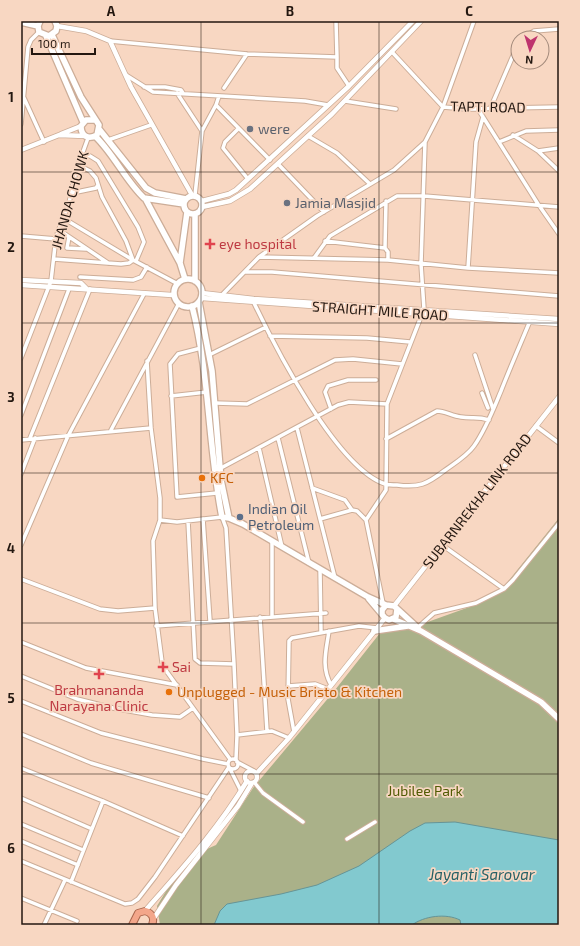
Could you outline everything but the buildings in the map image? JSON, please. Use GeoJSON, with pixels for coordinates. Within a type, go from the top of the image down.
{"type":"FeatureCollection","features":[{"type":"Feature","properties":{"kind":"highway"},"geometry":{"type":"LineString","coordinates":[[134,923],[138,913],[146,910],[149,912],[154,922]]}},
{"type":"Feature","properties":{"kind":"main road"},"geometry":{"type":"LineString","coordinates":[[21,22],[39,26],[49,35],[99,129],[146,188],[185,202]]}},
{"type":"Feature","properties":{"kind":"main road"},"geometry":{"type":"LineString","coordinates":[[49,35],[56,31],[56,23]]}},
{"type":"Feature","properties":{"kind":"main road"},"geometry":{"type":"LineString","coordinates":[[49,35],[82,124],[81,132],[87,137],[95,136],[102,142],[117,165],[146,200],[180,264],[185,279]]}},
{"type":"Feature","properties":{"kind":"main road"},"geometry":{"type":"LineString","coordinates":[[82,124],[89,119],[95,120]]}},
{"type":"Feature","properties":{"kind":"main road"},"geometry":{"type":"LineString","coordinates":[[95,136],[99,129]]}},
{"type":"Feature","properties":{"kind":"main road"},"geometry":{"type":"LineString","coordinates":[[146,200],[185,202],[193,195],[202,204],[195,214],[194,281]]}},
{"type":"Feature","properties":{"kind":"main road"},"geometry":{"type":"LineString","coordinates":[[180,264],[187,212],[185,202]]}},
{"type":"Feature","properties":{"kind":"main road"},"geometry":{"type":"LineString","coordinates":[[187,212],[195,214]]}},
{"type":"Feature","properties":{"kind":"main road"},"geometry":{"type":"LineString","coordinates":[[201,297],[192,306],[185,307],[178,305],[172,295],[178,284],[185,279],[194,281],[201,287],[215,403],[223,495],[229,518]]}},
{"type":"Feature","properties":{"kind":"main road"},"geometry":{"type":"LineString","coordinates":[[192,306],[202,348],[217,493],[222,517],[229,518],[272,541],[368,597],[384,604],[396,607],[419,629],[541,702],[559,719]]}},
{"type":"Feature","properties":{"kind":"main road"},"geometry":{"type":"LineString","coordinates":[[368,597],[383,616],[419,629]]}},
{"type":"Feature","properties":{"kind":"main road"},"geometry":{"type":"LineString","coordinates":[[383,616],[384,604]]}},
{"type":"Feature","properties":{"kind":"main road"},"geometry":{"type":"LineString","coordinates":[[393,619],[398,613],[396,607]]}},
{"type":"Feature","properties":{"kind":"main road"},"geometry":{"type":"LineString","coordinates":[[376,629],[408,626]]}},
{"type":"Feature","properties":{"kind":"street"},"geometry":{"type":"LineString","coordinates":[[336,21],[338,68],[349,86]]}},
{"type":"Feature","properties":{"kind":"street"},"geometry":{"type":"LineString","coordinates":[[202,204],[229,194],[270,160],[349,86],[412,21]]}},
{"type":"Feature","properties":{"kind":"street"},"geometry":{"type":"LineString","coordinates":[[202,204],[222,203],[239,197],[278,164],[345,101],[422,21]]}},
{"type":"Feature","properties":{"kind":"street"},"geometry":{"type":"LineString","coordinates":[[221,296],[259,257],[324,212],[400,166],[425,142],[443,107],[474,21]]}},
{"type":"Feature","properties":{"kind":"street"},"geometry":{"type":"LineString","coordinates":[[56,23],[86,31],[110,41],[247,54],[337,57]]}},
{"type":"Feature","properties":{"kind":"street"},"geometry":{"type":"LineString","coordinates":[[21,124],[28,47],[39,26]]}},
{"type":"Feature","properties":{"kind":"street"},"geometry":{"type":"LineString","coordinates":[[546,30],[559,29]]}},
{"type":"Feature","properties":{"kind":"street"},"geometry":{"type":"LineString","coordinates":[[110,41],[125,75],[151,125],[193,195]]}},
{"type":"Feature","properties":{"kind":"street","name":"TAPTI ROAD"},"geometry":{"type":"LineString","coordinates":[[392,52],[443,107],[478,109],[559,107]]}},
{"type":"Feature","properties":{"kind":"street"},"geometry":{"type":"LineString","coordinates":[[224,88],[247,54]]}},
{"type":"Feature","properties":{"kind":"street"},"geometry":{"type":"LineString","coordinates":[[490,109],[510,63]]}},
{"type":"Feature","properties":{"kind":"street"},"geometry":{"type":"LineString","coordinates":[[125,75],[143,88],[152,92],[305,102],[328,105]]}},
{"type":"Feature","properties":{"kind":"street"},"geometry":{"type":"LineString","coordinates":[[143,88],[170,87],[182,90],[183,93]]}},
{"type":"Feature","properties":{"kind":"street"},"geometry":{"type":"LineString","coordinates":[[177,93],[202,131]]}},
{"type":"Feature","properties":{"kind":"street"},"geometry":{"type":"LineString","coordinates":[[193,195],[202,131],[216,105],[219,96]]}},
{"type":"Feature","properties":{"kind":"street"},"geometry":{"type":"LineString","coordinates":[[24,97],[44,142]]}},
{"type":"Feature","properties":{"kind":"street"},"geometry":{"type":"LineString","coordinates":[[345,101],[396,109]]}},
{"type":"Feature","properties":{"kind":"street"},"geometry":{"type":"LineString","coordinates":[[216,105],[270,160]]}},
{"type":"Feature","properties":{"kind":"street"},"geometry":{"type":"LineString","coordinates":[[478,109],[538,204],[559,234]]}},
{"type":"Feature","properties":{"kind":"street"},"geometry":{"type":"LineString","coordinates":[[468,268],[476,142],[483,117]]}},
{"type":"Feature","properties":{"kind":"street"},"geometry":{"type":"LineString","coordinates":[[21,150],[44,142],[82,124]]}},
{"type":"Feature","properties":{"kind":"street"},"geometry":{"type":"LineString","coordinates":[[108,140],[151,125]]}},
{"type":"Feature","properties":{"kind":"street"},"geometry":{"type":"LineString","coordinates":[[238,129],[225,142],[223,148],[248,179]]}},
{"type":"Feature","properties":{"kind":"street"},"geometry":{"type":"LineString","coordinates":[[498,142],[526,131],[559,130]]}},
{"type":"Feature","properties":{"kind":"street"},"geometry":{"type":"LineString","coordinates":[[59,135],[87,137]]}},
{"type":"Feature","properties":{"kind":"street"},"geometry":{"type":"LineString","coordinates":[[513,135],[538,151],[559,171]]}},
{"type":"Feature","properties":{"kind":"street"},"geometry":{"type":"LineString","coordinates":[[308,136],[337,153],[370,184]]}},
{"type":"Feature","properties":{"kind":"street","name":"JHANDA CHOWK"},"geometry":{"type":"LineString","coordinates":[[21,358],[51,281],[56,239],[72,193],[78,165],[87,137]]}},
{"type":"Feature","properties":{"kind":"street"},"geometry":{"type":"LineString","coordinates":[[366,520],[384,494],[387,404],[423,312],[421,264],[425,142]]}},
{"type":"Feature","properties":{"kind":"street"},"geometry":{"type":"LineString","coordinates":[[538,151],[559,148]]}},
{"type":"Feature","properties":{"kind":"street"},"geometry":{"type":"LineString","coordinates":[[54,258],[126,264],[134,261],[144,242],[138,227],[98,161],[90,156],[81,154]]}},
{"type":"Feature","properties":{"kind":"street"},"geometry":{"type":"LineString","coordinates":[[278,164],[324,212]]}},
{"type":"Feature","properties":{"kind":"street"},"geometry":{"type":"LineString","coordinates":[[78,165],[90,171],[98,184],[102,197],[126,241],[134,261]]}},
{"type":"Feature","properties":{"kind":"street"},"geometry":{"type":"LineString","coordinates":[[72,193],[96,188],[98,184]]}},
{"type":"Feature","properties":{"kind":"street"},"geometry":{"type":"LineString","coordinates":[[314,258],[330,236],[386,201],[403,195],[559,206]]}},
{"type":"Feature","properties":{"kind":"street"},"geometry":{"type":"LineString","coordinates":[[386,201],[385,248],[388,252],[388,260]]}},
{"type":"Feature","properties":{"kind":"street"},"geometry":{"type":"LineString","coordinates":[[63,218],[134,261],[178,284]]}},
{"type":"Feature","properties":{"kind":"street"},"geometry":{"type":"LineString","coordinates":[[59,230],[108,263]]}},
{"type":"Feature","properties":{"kind":"street"},"geometry":{"type":"LineString","coordinates":[[21,236],[56,239]]}},
{"type":"Feature","properties":{"kind":"street"},"geometry":{"type":"LineString","coordinates":[[69,237],[66,248],[88,249]]}},
{"type":"Feature","properties":{"kind":"street"},"geometry":{"type":"LineString","coordinates":[[326,242],[385,248]]}},
{"type":"Feature","properties":{"kind":"street"},"geometry":{"type":"LineString","coordinates":[[259,257],[388,260],[468,268],[559,273]]}},
{"type":"Feature","properties":{"kind":"street"},"geometry":{"type":"LineString","coordinates":[[80,277],[133,280],[140,277],[147,267]]}},
{"type":"Feature","properties":{"kind":"street"},"geometry":{"type":"LineString","coordinates":[[245,272],[272,272],[423,286],[559,296]]}},
{"type":"Feature","properties":{"kind":"street"},"geometry":{"type":"LineString","coordinates":[[21,280],[81,283],[88,288]]}},
{"type":"Feature","properties":{"kind":"street"},"geometry":{"type":"LineString","coordinates":[[21,285],[68,289],[88,288],[144,294],[172,295]]}},
{"type":"Feature","properties":{"kind":"street"},"geometry":{"type":"LineString","coordinates":[[30,438],[88,288]]}},
{"type":"Feature","properties":{"kind":"street"},"geometry":{"type":"LineString","coordinates":[[21,415],[68,289]]}},
{"type":"Feature","properties":{"kind":"street"},"geometry":{"type":"LineString","coordinates":[[21,545],[68,436],[144,294]]}},
{"type":"Feature","properties":{"kind":"street","name":"STRAIGHT MILE ROAD"},"geometry":{"type":"LineString","coordinates":[[201,297],[221,296],[559,324]]}},
{"type":"Feature","properties":{"kind":"street","name":"STRAIGHT MILE ROAD"},"geometry":{"type":"LineString","coordinates":[[201,297],[254,303],[559,319]]}},
{"type":"Feature","properties":{"kind":"street"},"geometry":{"type":"LineString","coordinates":[[254,303],[270,336],[316,416],[355,465],[363,472],[385,484],[415,486],[431,481],[469,452],[489,420],[530,321]]}},
{"type":"Feature","properties":{"kind":"street"},"geometry":{"type":"LineString","coordinates":[[111,430],[178,305]]}},
{"type":"Feature","properties":{"kind":"street"},"geometry":{"type":"LineString","coordinates":[[209,355],[266,327]]}},
{"type":"Feature","properties":{"kind":"street"},"geometry":{"type":"LineString","coordinates":[[270,336],[367,338],[410,342]]}},
{"type":"Feature","properties":{"kind":"street"},"geometry":{"type":"LineString","coordinates":[[202,348],[178,354],[172,359],[170,369],[177,497],[217,493]]}},
{"type":"Feature","properties":{"kind":"street"},"geometry":{"type":"LineString","coordinates":[[474,355],[493,409]]}},
{"type":"Feature","properties":{"kind":"street"},"geometry":{"type":"LineString","coordinates":[[215,403],[247,404],[335,360],[354,359],[402,364]]}},
{"type":"Feature","properties":{"kind":"street"},"geometry":{"type":"LineString","coordinates":[[21,861],[125,904],[132,903],[138,899],[155,877],[184,836],[229,766],[230,759],[162,662],[154,608],[154,534],[160,520],[160,498],[151,428],[147,361]]}},
{"type":"Feature","properties":{"kind":"street"},"geometry":{"type":"LineString","coordinates":[[331,409],[324,392],[328,386],[348,380],[376,380]]}},
{"type":"Feature","properties":{"kind":"street"},"geometry":{"type":"LineString","coordinates":[[171,396],[207,392]]}},
{"type":"Feature","properties":{"kind":"street"},"geometry":{"type":"LineString","coordinates":[[482,393],[488,408]]}},
{"type":"Feature","properties":{"kind":"street","name":"SUBARNREKHA LINK ROAD"},"geometry":{"type":"LineString","coordinates":[[396,607],[442,545],[559,397]]}},
{"type":"Feature","properties":{"kind":"street"},"geometry":{"type":"LineString","coordinates":[[221,468],[297,428],[316,416],[349,402],[387,404]]}},
{"type":"Feature","properties":{"kind":"street"},"geometry":{"type":"LineString","coordinates":[[386,439],[436,411],[443,411],[460,417],[478,416],[489,420]]}},
{"type":"Feature","properties":{"kind":"street"},"geometry":{"type":"LineString","coordinates":[[536,426],[559,443]]}},
{"type":"Feature","properties":{"kind":"street"},"geometry":{"type":"LineString","coordinates":[[21,440],[30,438],[68,436],[111,430],[151,428]]}},
{"type":"Feature","properties":{"kind":"street"},"geometry":{"type":"LineString","coordinates":[[297,428],[335,578]]}},
{"type":"Feature","properties":{"kind":"street"},"geometry":{"type":"LineString","coordinates":[[21,474],[35,438]]}},
{"type":"Feature","properties":{"kind":"street"},"geometry":{"type":"LineString","coordinates":[[278,438],[309,563]]}},
{"type":"Feature","properties":{"kind":"street"},"geometry":{"type":"LineString","coordinates":[[259,448],[283,548]]}},
{"type":"Feature","properties":{"kind":"street"},"geometry":{"type":"LineString","coordinates":[[312,488],[344,500],[352,510]]}},
{"type":"Feature","properties":{"kind":"street"},"geometry":{"type":"LineString","coordinates":[[320,519],[352,510],[357,511],[366,520],[384,604]]}},
{"type":"Feature","properties":{"kind":"street"},"geometry":{"type":"LineString","coordinates":[[21,701],[101,733],[235,768],[238,764],[236,760],[237,735],[226,528],[222,517],[168,522],[160,520]]}},
{"type":"Feature","properties":{"kind":"street"},"geometry":{"type":"LineString","coordinates":[[204,518],[210,621]]}},
{"type":"Feature","properties":{"kind":"street"},"geometry":{"type":"LineString","coordinates":[[226,528],[229,518]]}},
{"type":"Feature","properties":{"kind":"street"},"geometry":{"type":"LineString","coordinates":[[188,521],[195,659],[197,662],[234,664]]}},
{"type":"Feature","properties":{"kind":"street"},"geometry":{"type":"LineString","coordinates":[[419,629],[434,613],[442,609],[476,603],[504,588],[513,580],[559,523]]}},
{"type":"Feature","properties":{"kind":"street"},"geometry":{"type":"LineString","coordinates":[[272,541],[272,616]]}},
{"type":"Feature","properties":{"kind":"street"},"geometry":{"type":"LineString","coordinates":[[442,545],[504,588]]}},
{"type":"Feature","properties":{"kind":"street"},"geometry":{"type":"LineString","coordinates":[[320,569],[321,632]]}},
{"type":"Feature","properties":{"kind":"street"},"geometry":{"type":"LineString","coordinates":[[21,579],[100,610],[118,611],[154,608]]}},
{"type":"Feature","properties":{"kind":"street"},"geometry":{"type":"LineString","coordinates":[[156,626],[326,613]]}},
{"type":"Feature","properties":{"kind":"street"},"geometry":{"type":"LineString","coordinates":[[255,772],[294,732],[376,629],[383,616]]}},
{"type":"Feature","properties":{"kind":"street"},"geometry":{"type":"LineString","coordinates":[[260,617],[267,731]]}},
{"type":"Feature","properties":{"kind":"street"},"geometry":{"type":"LineString","coordinates":[[294,732],[289,709],[289,641],[292,638],[365,625],[376,629]]}},
{"type":"Feature","properties":{"kind":"street"},"geometry":{"type":"LineString","coordinates":[[328,631],[324,666],[330,687]]}},
{"type":"Feature","properties":{"kind":"street"},"geometry":{"type":"LineString","coordinates":[[21,642],[86,668],[177,685]]}},
{"type":"Feature","properties":{"kind":"street"},"geometry":{"type":"LineString","coordinates":[[21,676],[77,699],[113,708],[152,715],[180,717],[193,708]]}},
{"type":"Feature","properties":{"kind":"street"},"geometry":{"type":"LineString","coordinates":[[288,686],[315,684],[330,687]]}},
{"type":"Feature","properties":{"kind":"street"},"geometry":{"type":"LineString","coordinates":[[237,735],[267,731],[277,732],[289,738]]}},
{"type":"Feature","properties":{"kind":"street"},"geometry":{"type":"LineString","coordinates":[[21,734],[91,763],[209,798]]}},
{"type":"Feature","properties":{"kind":"street"},"geometry":{"type":"LineString","coordinates":[[154,922],[176,885],[238,806],[253,782],[257,779],[255,772],[236,760],[230,759]]}},
{"type":"Feature","properties":{"kind":"street"},"geometry":{"type":"LineString","coordinates":[[229,766],[241,791]]}},
{"type":"Feature","properties":{"kind":"street"},"geometry":{"type":"LineString","coordinates":[[21,768],[104,801],[184,836]]}},
{"type":"Feature","properties":{"kind":"street"},"geometry":{"type":"LineString","coordinates":[[146,910],[234,804],[247,781],[245,776],[246,773],[248,771],[255,772]]}},
{"type":"Feature","properties":{"kind":"street"},"geometry":{"type":"LineString","coordinates":[[247,781],[253,782],[263,793],[303,822]]}},
{"type":"Feature","properties":{"kind":"street"},"geometry":{"type":"LineString","coordinates":[[21,798],[92,829]]}},
{"type":"Feature","properties":{"kind":"street"},"geometry":{"type":"LineString","coordinates":[[71,882],[104,801]]}},
{"type":"Feature","properties":{"kind":"street"},"geometry":{"type":"LineString","coordinates":[[347,839],[375,822]]}},
{"type":"Feature","properties":{"kind":"street"},"geometry":{"type":"LineString","coordinates":[[21,824],[83,850]]}},
{"type":"Feature","properties":{"kind":"street"},"geometry":{"type":"LineString","coordinates":[[21,841],[78,865]]}},
{"type":"Feature","properties":{"kind":"street"},"geometry":{"type":"LineString","coordinates":[[44,925],[64,880]]}},
{"type":"Feature","properties":{"kind":"street"},"geometry":{"type":"LineString","coordinates":[[21,898],[77,921]]}},
{"type":"Feature","properties":{"kind":"green space","name":"Jubilee Park"},"geometry":{"type":"Polygon","coordinates":[[[559,518],[559,925],[160,925],[157,906],[174,878],[200,852],[216,845],[253,788],[335,690],[384,628],[422,624],[475,605],[493,595],[506,584],[559,518]]]}},
{"type":"Feature","properties":{"kind":"water","name":"Jayanti Sarovar"},"geometry":{"type":"Polygon","coordinates":[[[455,822],[559,840],[559,925],[461,925],[460,920],[435,916],[423,919],[412,925],[214,925],[220,911],[227,904],[281,894],[317,885],[359,866],[410,831],[425,823],[455,822]]]}},
{"type":"Feature","properties":{"kind":"place","name":"were"},"geometry":{"type":"Point","coordinates":[250,129]}},
{"type":"Feature","properties":{"kind":"place","name":"Jamia Masjid"},"geometry":{"type":"Point","coordinates":[287,203]}},
{"type":"Feature","properties":{"kind":"place","name":"eye hospital"},"geometry":{"type":"Point","coordinates":[210,244]}},
{"type":"Feature","properties":{"kind":"place","name":"KFC"},"geometry":{"type":"Point","coordinates":[202,478]}},
{"type":"Feature","properties":{"kind":"place","name":"Indian Oil Petroleum"},"geometry":{"type":"Point","coordinates":[240,517]}},
{"type":"Feature","properties":{"kind":"place","name":"Sai"},"geometry":{"type":"Point","coordinates":[163,667]}},
{"type":"Feature","properties":{"kind":"place","name":"Brahmananda Narayana Clinic"},"geometry":{"type":"Point","coordinates":[99,674]}},
{"type":"Feature","properties":{"kind":"place","name":"Unplugged - Music Bristo & Kitchen"},"geometry":{"type":"Point","coordinates":[169,692]}}]}
